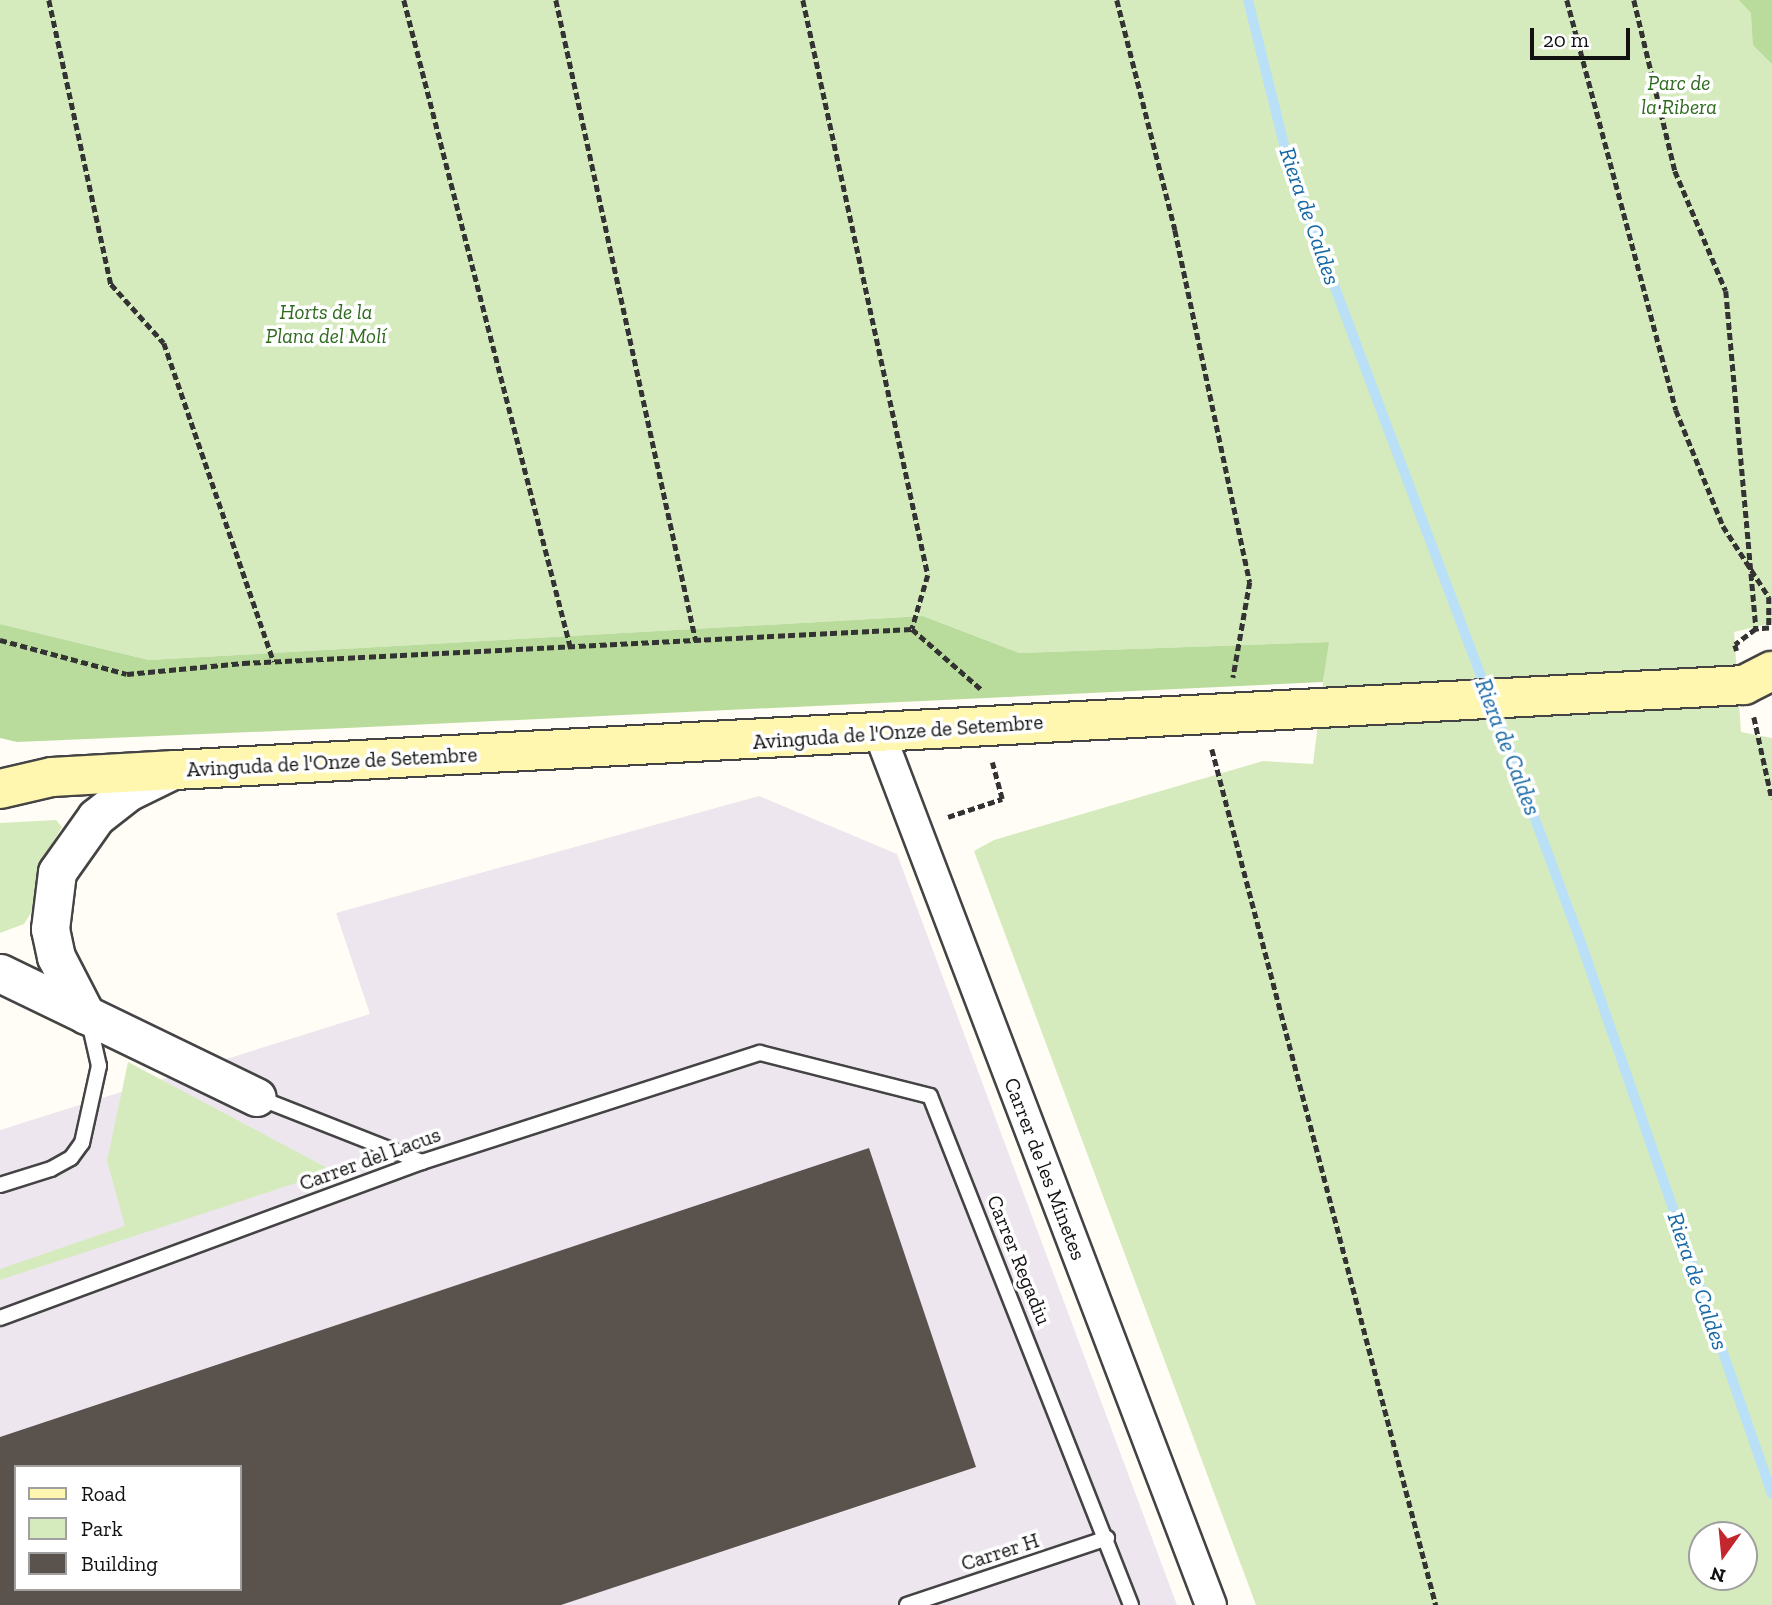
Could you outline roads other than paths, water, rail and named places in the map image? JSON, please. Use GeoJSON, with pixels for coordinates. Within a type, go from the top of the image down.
{"type":"FeatureCollection","features":[{"type":"Feature","properties":{"kind":"main road","name":"Avinguda de l'Onze de Setembre"},"geometry":{"type":"LineString","coordinates":[[0,789],[52,777],[1763,685]]}},
{"type":"Feature","properties":{"kind":"main road","name":"Avinguda de l'Onze de Setembre"},"geometry":{"type":"LineString","coordinates":[[0,766],[52,777]]}},
{"type":"Feature","properties":{"kind":"street","name":"Carrer de les Minetes"},"geometry":{"type":"LineString","coordinates":[[879,732],[1211,1605]]}},
{"type":"Feature","properties":{"kind":"street"},"geometry":{"type":"LineString","coordinates":[[86,1015],[56,957],[50,929],[57,872],[96,817],[128,792],[175,770]]}},
{"type":"Feature","properties":{"kind":"street"},"geometry":{"type":"LineString","coordinates":[[0,973],[257,1097]]}},
{"type":"Feature","properties":{"kind":"lane"},"geometry":{"type":"LineString","coordinates":[[0,1185],[51,1169],[71,1158],[82,1143],[99,1066],[86,1015]]}},
{"type":"Feature","properties":{"kind":"lane","name":"Carrer del Lacus"},"geometry":{"type":"LineString","coordinates":[[0,1318],[422,1161],[760,1053]]}},
{"type":"Feature","properties":{"kind":"lane","name":"Carrer Regadiu"},"geometry":{"type":"LineString","coordinates":[[760,1053],[930,1096],[1107,1538],[1131,1605]]}},
{"type":"Feature","properties":{"kind":"lane"},"geometry":{"type":"LineString","coordinates":[[257,1097],[422,1161]]}},
{"type":"Feature","properties":{"kind":"lane","name":"Carrer H"},"geometry":{"type":"LineString","coordinates":[[906,1605],[1107,1538]]}},
{"type":"Feature","properties":{"kind":"waterway","name":"Riera de Caldes"},"geometry":{"type":"LineString","coordinates":[[1248,0],[1290,168],[1487,692]]}},
{"type":"Feature","properties":{"kind":"waterway","name":"Riera de Caldes"},"geometry":{"type":"LineString","coordinates":[[1493,706],[1579,937],[1772,1494]]}},
{"type":"Feature","properties":{"kind":"park label","name":"Parc de la Ribera"},"geometry":{"type":"Point","coordinates":[1679,95]}},
{"type":"Feature","properties":{"kind":"park label","name":"Horts de la Plana del Molí"},"geometry":{"type":"Point","coordinates":[326,324]}}]}
